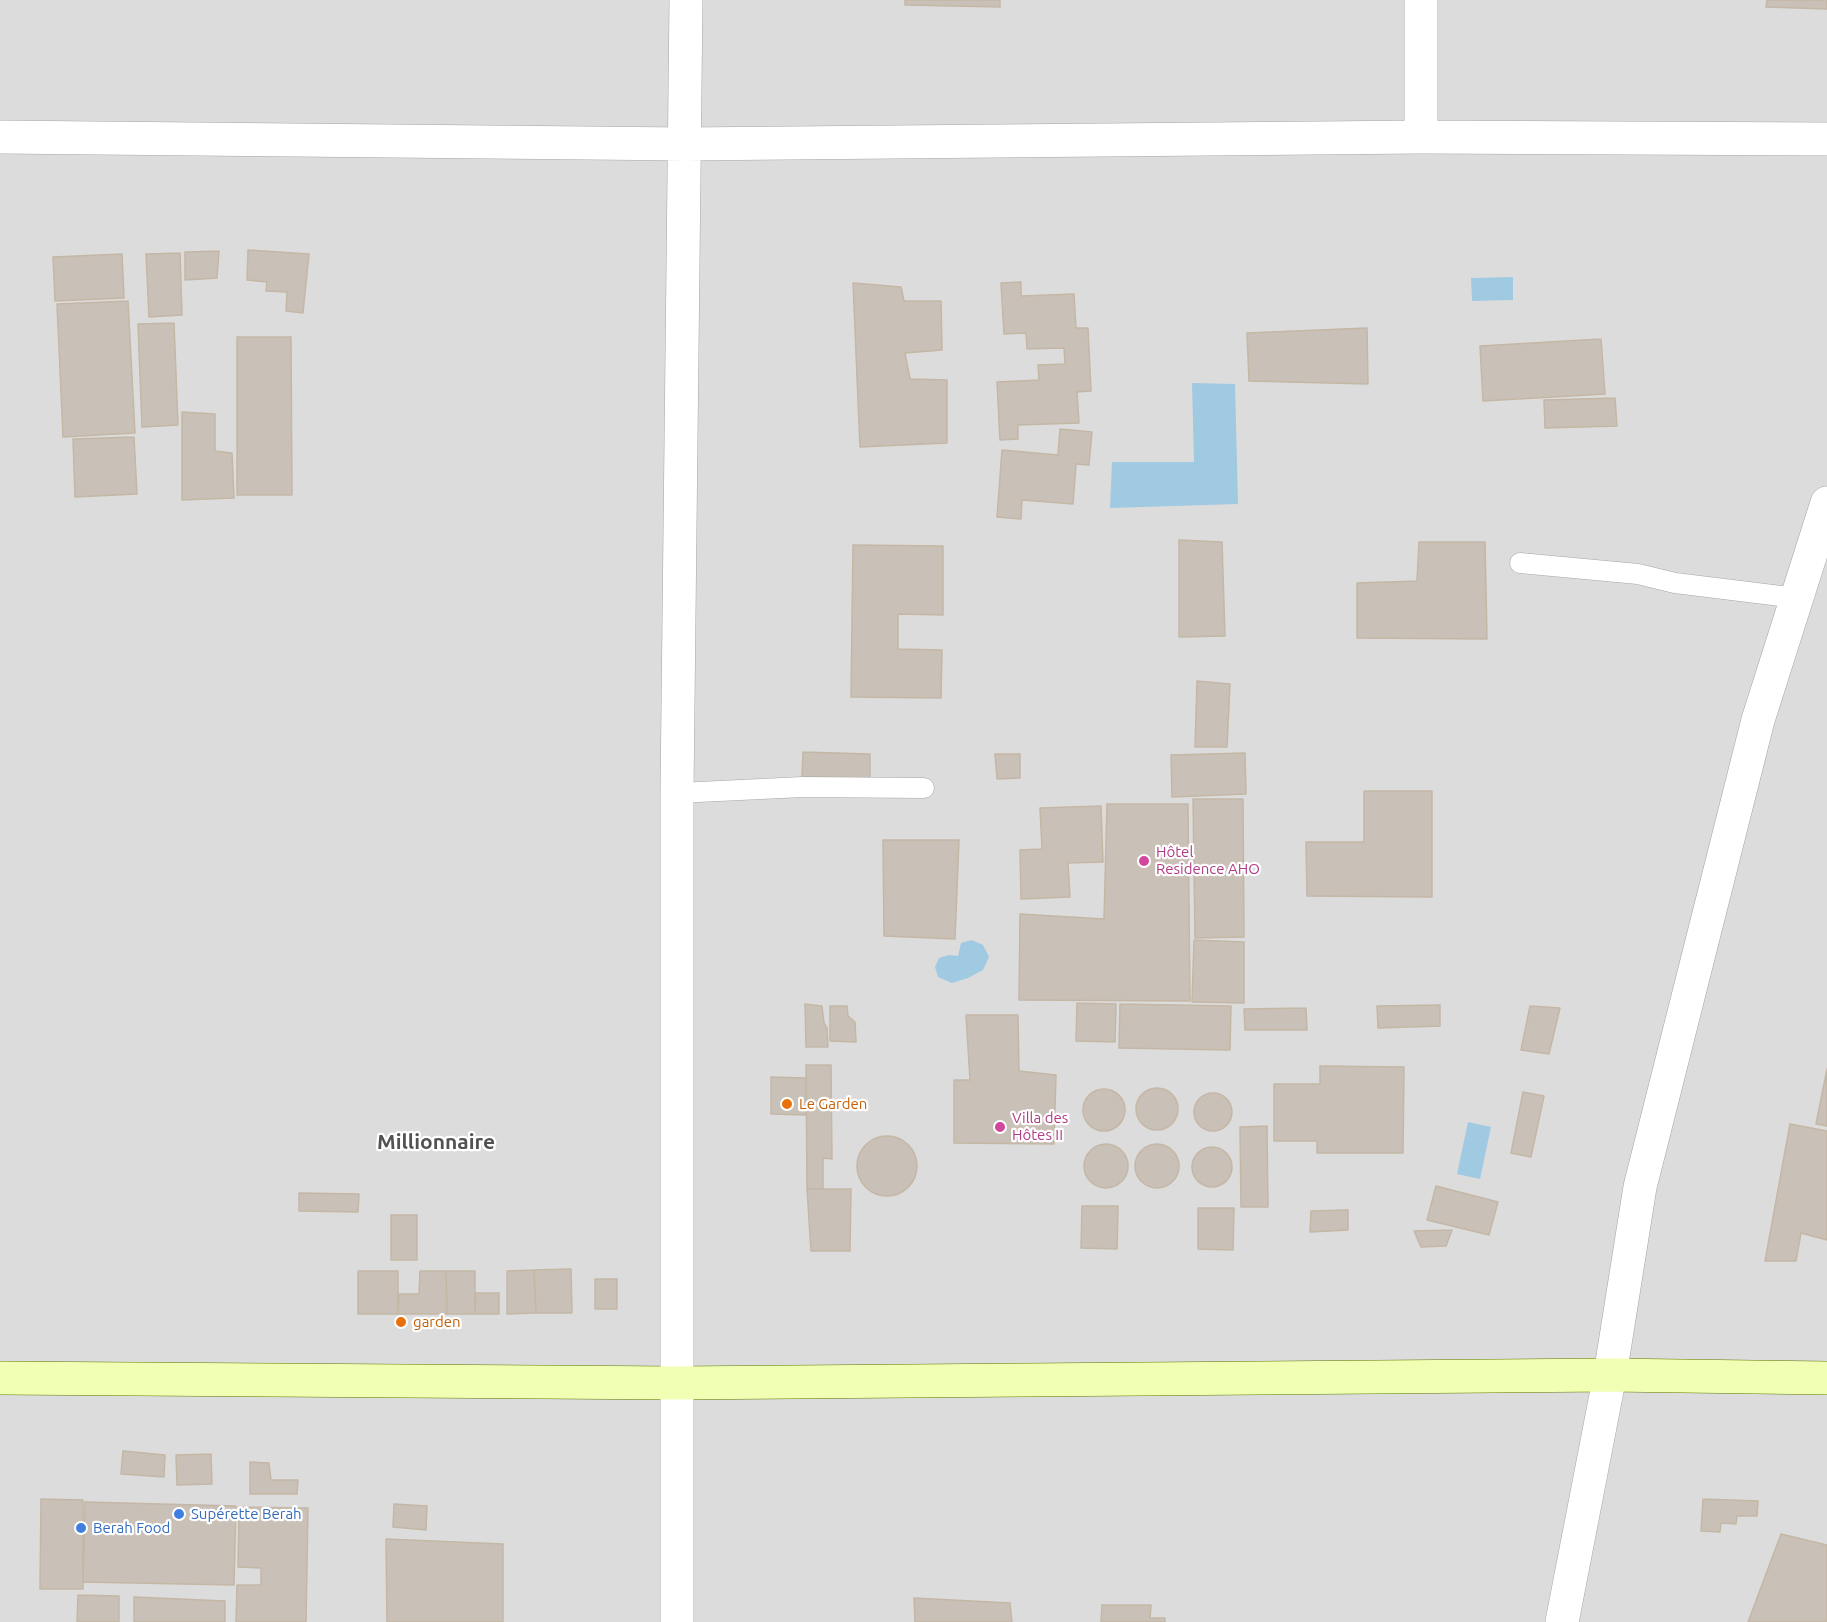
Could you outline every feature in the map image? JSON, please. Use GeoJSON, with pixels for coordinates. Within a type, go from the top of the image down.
{"type":"FeatureCollection","features":[{"type":"Feature","properties":{"kind":"street"},"geometry":{"type":"LineString","coordinates":[[676,1622],[677,793],[686,0]]}},
{"type":"Feature","properties":{"kind":"street"},"geometry":{"type":"LineString","coordinates":[[1421,0],[1421,137]]}},
{"type":"Feature","properties":{"kind":"street"},"geometry":{"type":"LineString","coordinates":[[0,137],[685,144],[1421,137],[1827,139]]}},
{"type":"Feature","properties":{"kind":"street"},"geometry":{"type":"LineString","coordinates":[[1562,1622],[1610,1375],[1640,1187],[1758,720],[1827,503]]}},
{"type":"Feature","properties":{"kind":"street"},"geometry":{"type":"LineString","coordinates":[[0,1378],[676,1383],[1610,1375],[1827,1378]]}},
{"type":"Feature","properties":{"kind":"lane"},"geometry":{"type":"LineString","coordinates":[[1520,563],[1638,574],[1675,583],[1797,598]]}},
{"type":"Feature","properties":{"kind":"lane"},"geometry":{"type":"LineString","coordinates":[[677,793],[803,787],[924,788]]}},
{"type":"Feature","properties":{"kind":"shaded area"},"geometry":{"type":"Polygon","coordinates":[[[0,0],[1827,0],[1827,1622],[0,1622],[0,0]]]}},
{"type":"Feature","properties":{"kind":"water"},"geometry":{"type":"Polygon","coordinates":[[[1513,277],[1513,300],[1472,301],[1471,278],[1513,277]]]}},
{"type":"Feature","properties":{"kind":"water"},"geometry":{"type":"Polygon","coordinates":[[[1192,383],[1235,384],[1238,504],[1110,508],[1112,462],[1194,462],[1192,383]]]}},
{"type":"Feature","properties":{"kind":"water"},"geometry":{"type":"Polygon","coordinates":[[[972,940],[983,945],[989,957],[983,970],[952,983],[938,977],[935,967],[939,958],[949,955],[958,956],[961,943],[972,940]]]}},
{"type":"Feature","properties":{"kind":"water"},"geometry":{"type":"Polygon","coordinates":[[[1468,1122],[1491,1127],[1480,1179],[1457,1174],[1468,1122]]]}},
{"type":"Feature","properties":{"kind":"building"},"geometry":{"type":"Polygon","coordinates":[[[905,0],[1000,0],[1000,7],[905,5],[905,0]]]}},
{"type":"Feature","properties":{"kind":"building"},"geometry":{"type":"Polygon","coordinates":[[[1767,0],[1827,0],[1827,9],[1766,7],[1767,0]]]}},
{"type":"Feature","properties":{"kind":"building"},"geometry":{"type":"Polygon","coordinates":[[[248,250],[309,254],[303,313],[286,311],[287,292],[266,291],[267,282],[247,280],[248,250]]]}},
{"type":"Feature","properties":{"kind":"building"},"geometry":{"type":"Polygon","coordinates":[[[219,251],[217,278],[185,280],[185,252],[219,251]]]}},
{"type":"Feature","properties":{"kind":"building"},"geometry":{"type":"Polygon","coordinates":[[[180,253],[182,315],[149,317],[146,254],[180,253]]]}},
{"type":"Feature","properties":{"kind":"building"},"geometry":{"type":"Polygon","coordinates":[[[122,254],[124,298],[55,301],[53,257],[122,254]]]}},
{"type":"Feature","properties":{"kind":"building"},"geometry":{"type":"Polygon","coordinates":[[[1021,282],[1021,296],[1074,294],[1076,328],[1088,328],[1091,391],[1077,392],[1079,423],[1018,425],[1018,439],[1000,440],[997,382],[1039,380],[1038,365],[1065,364],[1064,348],[1027,349],[1026,333],[1004,334],[1001,283],[1021,282]]]}},
{"type":"Feature","properties":{"kind":"building"},"geometry":{"type":"Polygon","coordinates":[[[853,283],[901,287],[904,301],[941,301],[942,350],[905,353],[910,379],[947,380],[947,443],[860,447],[853,283]]]}},
{"type":"Feature","properties":{"kind":"building"},"geometry":{"type":"Polygon","coordinates":[[[128,301],[135,433],[63,437],[57,304],[128,301]]]}},
{"type":"Feature","properties":{"kind":"building"},"geometry":{"type":"Polygon","coordinates":[[[174,323],[178,425],[142,427],[138,324],[174,323]]]}},
{"type":"Feature","properties":{"kind":"building"},"geometry":{"type":"Polygon","coordinates":[[[1367,328],[1368,384],[1249,381],[1247,333],[1367,328]]]}},
{"type":"Feature","properties":{"kind":"building"},"geometry":{"type":"Polygon","coordinates":[[[237,337],[291,337],[292,495],[237,495],[237,337]]]}},
{"type":"Feature","properties":{"kind":"building"},"geometry":{"type":"Polygon","coordinates":[[[1601,339],[1605,394],[1483,401],[1480,346],[1601,339]]]}},
{"type":"Feature","properties":{"kind":"building"},"geometry":{"type":"Polygon","coordinates":[[[1615,398],[1617,426],[1545,428],[1544,400],[1615,398]]]}},
{"type":"Feature","properties":{"kind":"building"},"geometry":{"type":"Polygon","coordinates":[[[182,412],[215,414],[215,451],[232,453],[234,498],[182,500],[182,412]]]}},
{"type":"Feature","properties":{"kind":"building"},"geometry":{"type":"Polygon","coordinates":[[[1060,429],[1092,432],[1089,465],[1076,464],[1073,504],[1022,500],[1021,519],[997,517],[1002,450],[1058,455],[1060,429]]]}},
{"type":"Feature","properties":{"kind":"building"},"geometry":{"type":"Polygon","coordinates":[[[134,437],[137,494],[75,497],[73,439],[134,437]]]}},
{"type":"Feature","properties":{"kind":"building"},"geometry":{"type":"Polygon","coordinates":[[[1179,540],[1222,542],[1225,636],[1179,637],[1179,540]]]}},
{"type":"Feature","properties":{"kind":"building"},"geometry":{"type":"Polygon","coordinates":[[[1419,542],[1485,542],[1487,639],[1357,638],[1357,583],[1417,581],[1419,542]]]}},
{"type":"Feature","properties":{"kind":"building"},"geometry":{"type":"Polygon","coordinates":[[[853,545],[943,546],[943,615],[898,614],[898,649],[942,650],[941,698],[851,697],[853,545]]]}},
{"type":"Feature","properties":{"kind":"building"},"geometry":{"type":"Polygon","coordinates":[[[1197,681],[1230,684],[1227,747],[1195,747],[1197,681]]]}},
{"type":"Feature","properties":{"kind":"building"},"geometry":{"type":"Polygon","coordinates":[[[803,752],[870,754],[870,779],[802,777],[803,752]]]}},
{"type":"Feature","properties":{"kind":"building"},"geometry":{"type":"Polygon","coordinates":[[[1245,753],[1246,794],[1172,797],[1171,755],[1245,753]]]}},
{"type":"Feature","properties":{"kind":"building"},"geometry":{"type":"Polygon","coordinates":[[[995,754],[1020,754],[1020,778],[997,779],[995,754]]]}},
{"type":"Feature","properties":{"kind":"building"},"geometry":{"type":"Polygon","coordinates":[[[1364,791],[1432,791],[1432,897],[1307,896],[1306,842],[1364,842],[1364,791]]]}},
{"type":"Feature","properties":{"kind":"building"},"geometry":{"type":"Polygon","coordinates":[[[1193,799],[1243,799],[1244,937],[1195,938],[1193,799]]]}},
{"type":"Feature","properties":{"kind":"building"},"geometry":{"type":"Polygon","coordinates":[[[1107,804],[1188,804],[1190,1001],[1019,1000],[1020,914],[1104,919],[1107,804]]]}},
{"type":"Feature","properties":{"kind":"building"},"geometry":{"type":"Polygon","coordinates":[[[1101,806],[1103,862],[1068,863],[1070,897],[1021,899],[1020,850],[1042,849],[1040,808],[1101,806]]]}},
{"type":"Feature","properties":{"kind":"building"},"geometry":{"type":"Polygon","coordinates":[[[883,840],[959,840],[955,939],[884,936],[883,840]]]}},
{"type":"Feature","properties":{"kind":"building"},"geometry":{"type":"Polygon","coordinates":[[[1194,940],[1244,942],[1244,1003],[1192,1002],[1194,940]]]}},
{"type":"Feature","properties":{"kind":"building"},"geometry":{"type":"Polygon","coordinates":[[[1077,1003],[1116,1004],[1115,1042],[1076,1041],[1077,1003]]]}},
{"type":"Feature","properties":{"kind":"building"},"geometry":{"type":"Polygon","coordinates":[[[805,1004],[822,1006],[828,1047],[806,1047],[805,1004]]]}},
{"type":"Feature","properties":{"kind":"building"},"geometry":{"type":"Polygon","coordinates":[[[1120,1004],[1231,1006],[1230,1050],[1119,1048],[1120,1004]]]}},
{"type":"Feature","properties":{"kind":"building"},"geometry":{"type":"Polygon","coordinates":[[[1440,1005],[1440,1026],[1378,1028],[1377,1006],[1440,1005]]]}},
{"type":"Feature","properties":{"kind":"building"},"geometry":{"type":"Polygon","coordinates":[[[830,1006],[847,1006],[848,1016],[855,1022],[856,1042],[830,1041],[830,1006]]]}},
{"type":"Feature","properties":{"kind":"building"},"geometry":{"type":"Polygon","coordinates":[[[1530,1006],[1560,1008],[1549,1054],[1521,1050],[1530,1006]]]}},
{"type":"Feature","properties":{"kind":"building"},"geometry":{"type":"Polygon","coordinates":[[[1306,1008],[1307,1030],[1245,1030],[1244,1009],[1306,1008]]]}},
{"type":"Feature","properties":{"kind":"building"},"geometry":{"type":"Polygon","coordinates":[[[966,1015],[1018,1015],[1019,1071],[1056,1075],[1054,1144],[954,1143],[954,1080],[970,1080],[966,1015]]]}},
{"type":"Feature","properties":{"kind":"building"},"geometry":{"type":"Polygon","coordinates":[[[806,1065],[831,1065],[832,1159],[823,1158],[823,1189],[807,1189],[806,1065]]]}},
{"type":"Feature","properties":{"kind":"building"},"geometry":{"type":"Polygon","coordinates":[[[1320,1066],[1404,1067],[1403,1153],[1317,1153],[1317,1141],[1274,1141],[1274,1084],[1320,1084],[1320,1066]]]}},
{"type":"Feature","properties":{"kind":"building"},"geometry":{"type":"Polygon","coordinates":[[[1827,1069],[1827,1126],[1816,1124],[1827,1069]]]}},
{"type":"Feature","properties":{"kind":"building"},"geometry":{"type":"Polygon","coordinates":[[[771,1077],[806,1078],[806,1115],[771,1114],[771,1077]]]}},
{"type":"Feature","properties":{"kind":"building"},"geometry":{"type":"Polygon","coordinates":[[[1157,1088],[1172,1094],[1178,1109],[1172,1124],[1157,1130],[1142,1124],[1136,1109],[1142,1094],[1157,1088]]]}},
{"type":"Feature","properties":{"kind":"building"},"geometry":{"type":"Polygon","coordinates":[[[1104,1089],[1119,1095],[1125,1110],[1119,1125],[1104,1131],[1089,1125],[1083,1110],[1089,1095],[1104,1089]]]}},
{"type":"Feature","properties":{"kind":"building"},"geometry":{"type":"Polygon","coordinates":[[[1523,1092],[1544,1096],[1531,1157],[1511,1153],[1523,1092]]]}},
{"type":"Feature","properties":{"kind":"building"},"geometry":{"type":"Polygon","coordinates":[[[1213,1093],[1220,1094],[1226,1099],[1231,1105],[1231,1119],[1226,1125],[1220,1130],[1213,1131],[1206,1130],[1200,1125],[1195,1119],[1194,1112],[1195,1105],[1200,1099],[1206,1094],[1213,1093]]]}},
{"type":"Feature","properties":{"kind":"building"},"geometry":{"type":"Polygon","coordinates":[[[1790,1124],[1827,1131],[1827,1240],[1801,1233],[1796,1261],[1765,1261],[1790,1124]]]}},
{"type":"Feature","properties":{"kind":"building"},"geometry":{"type":"Polygon","coordinates":[[[1267,1126],[1268,1207],[1241,1207],[1240,1127],[1267,1126]]]}},
{"type":"Feature","properties":{"kind":"building"},"geometry":{"type":"Polygon","coordinates":[[[881,1136],[893,1136],[904,1141],[912,1149],[917,1166],[915,1178],[904,1191],[893,1196],[881,1196],[870,1191],[862,1183],[857,1172],[857,1160],[862,1149],[870,1141],[881,1136]]]}},
{"type":"Feature","properties":{"kind":"building"},"geometry":{"type":"Polygon","coordinates":[[[1106,1144],[1115,1145],[1122,1150],[1127,1157],[1127,1175],[1122,1182],[1115,1187],[1106,1188],[1097,1187],[1090,1182],[1085,1175],[1084,1166],[1085,1157],[1090,1150],[1097,1145],[1106,1144]]]}},
{"type":"Feature","properties":{"kind":"building"},"geometry":{"type":"Polygon","coordinates":[[[1157,1144],[1172,1151],[1179,1166],[1172,1181],[1157,1188],[1142,1181],[1135,1166],[1142,1151],[1157,1144]]]}},
{"type":"Feature","properties":{"kind":"building"},"geometry":{"type":"Polygon","coordinates":[[[1212,1147],[1220,1148],[1226,1153],[1231,1159],[1231,1175],[1226,1181],[1220,1186],[1212,1187],[1204,1186],[1198,1181],[1193,1175],[1192,1167],[1193,1159],[1198,1153],[1204,1148],[1212,1147]]]}},
{"type":"Feature","properties":{"kind":"building"},"geometry":{"type":"Polygon","coordinates":[[[1436,1186],[1498,1202],[1489,1235],[1427,1220],[1436,1186]]]}},
{"type":"Feature","properties":{"kind":"building"},"geometry":{"type":"Polygon","coordinates":[[[807,1189],[851,1189],[850,1251],[811,1251],[807,1189]]]}},
{"type":"Feature","properties":{"kind":"building"},"geometry":{"type":"Polygon","coordinates":[[[299,1193],[359,1194],[358,1212],[299,1211],[299,1193]]]}},
{"type":"Feature","properties":{"kind":"building"},"geometry":{"type":"Polygon","coordinates":[[[1082,1206],[1118,1206],[1117,1249],[1081,1248],[1082,1206]]]}},
{"type":"Feature","properties":{"kind":"building"},"geometry":{"type":"Polygon","coordinates":[[[1198,1208],[1234,1208],[1233,1250],[1198,1249],[1198,1208]]]}},
{"type":"Feature","properties":{"kind":"building"},"geometry":{"type":"Polygon","coordinates":[[[1348,1210],[1348,1230],[1310,1232],[1311,1211],[1348,1210]]]}},
{"type":"Feature","properties":{"kind":"building"},"geometry":{"type":"Polygon","coordinates":[[[391,1215],[417,1215],[417,1260],[391,1260],[391,1215]]]}},
{"type":"Feature","properties":{"kind":"building"},"geometry":{"type":"Polygon","coordinates":[[[1452,1230],[1446,1246],[1421,1247],[1414,1231],[1452,1230]]]}},
{"type":"Feature","properties":{"kind":"building"},"geometry":{"type":"Polygon","coordinates":[[[571,1269],[572,1313],[536,1313],[534,1270],[571,1269]]]}},
{"type":"Feature","properties":{"kind":"building"},"geometry":{"type":"Polygon","coordinates":[[[534,1270],[536,1313],[507,1314],[507,1271],[534,1270]]]}},
{"type":"Feature","properties":{"kind":"building"},"geometry":{"type":"Polygon","coordinates":[[[358,1271],[398,1271],[398,1314],[358,1314],[358,1271]]]}},
{"type":"Feature","properties":{"kind":"building"},"geometry":{"type":"Polygon","coordinates":[[[420,1271],[446,1271],[447,1314],[398,1314],[399,1294],[419,1294],[420,1271]]]}},
{"type":"Feature","properties":{"kind":"building"},"geometry":{"type":"Polygon","coordinates":[[[446,1271],[475,1271],[475,1314],[447,1314],[446,1271]]]}},
{"type":"Feature","properties":{"kind":"building"},"geometry":{"type":"Polygon","coordinates":[[[595,1279],[617,1279],[617,1309],[595,1309],[595,1279]]]}},
{"type":"Feature","properties":{"kind":"building"},"geometry":{"type":"Polygon","coordinates":[[[476,1293],[499,1293],[499,1314],[475,1314],[476,1293]]]}},
{"type":"Feature","properties":{"kind":"building"},"geometry":{"type":"Polygon","coordinates":[[[123,1451],[165,1455],[164,1477],[121,1474],[123,1451]]]}},
{"type":"Feature","properties":{"kind":"building"},"geometry":{"type":"Polygon","coordinates":[[[211,1454],[212,1484],[177,1485],[176,1455],[211,1454]]]}},
{"type":"Feature","properties":{"kind":"building"},"geometry":{"type":"Polygon","coordinates":[[[250,1462],[269,1463],[271,1480],[298,1480],[297,1494],[250,1494],[250,1462]]]}},
{"type":"Feature","properties":{"kind":"building"},"geometry":{"type":"Polygon","coordinates":[[[41,1499],[83,1500],[83,1589],[40,1589],[41,1499]]]}},
{"type":"Feature","properties":{"kind":"building"},"geometry":{"type":"Polygon","coordinates":[[[1703,1499],[1758,1501],[1757,1516],[1737,1516],[1736,1524],[1721,1523],[1720,1532],[1701,1531],[1703,1499]]]}},
{"type":"Feature","properties":{"kind":"building"},"geometry":{"type":"Polygon","coordinates":[[[85,1502],[236,1506],[234,1585],[83,1582],[85,1502]]]}},
{"type":"Feature","properties":{"kind":"building"},"geometry":{"type":"Polygon","coordinates":[[[394,1504],[427,1506],[426,1530],[393,1527],[394,1504]]]}},
{"type":"Feature","properties":{"kind":"building"},"geometry":{"type":"Polygon","coordinates":[[[239,1507],[308,1508],[306,1622],[236,1622],[237,1585],[261,1585],[261,1568],[238,1567],[239,1507]]]}},
{"type":"Feature","properties":{"kind":"building"},"geometry":{"type":"Polygon","coordinates":[[[1781,1534],[1827,1545],[1827,1622],[1748,1622],[1781,1534]]]}},
{"type":"Feature","properties":{"kind":"building"},"geometry":{"type":"Polygon","coordinates":[[[386,1539],[503,1544],[503,1622],[387,1622],[386,1539]]]}},
{"type":"Feature","properties":{"kind":"building"},"geometry":{"type":"Polygon","coordinates":[[[78,1595],[119,1596],[119,1622],[77,1622],[78,1595]]]}},
{"type":"Feature","properties":{"kind":"building"},"geometry":{"type":"Polygon","coordinates":[[[134,1597],[225,1601],[225,1622],[134,1622],[134,1597]]]}},
{"type":"Feature","properties":{"kind":"building"},"geometry":{"type":"Polygon","coordinates":[[[914,1598],[1010,1603],[1012,1622],[915,1622],[914,1598]]]}},
{"type":"Feature","properties":{"kind":"building"},"geometry":{"type":"Polygon","coordinates":[[[1102,1605],[1151,1605],[1150,1618],[1165,1618],[1165,1622],[1101,1622],[1102,1605]]]}},
{"type":"Feature","properties":{"kind":"place","name":"Hôtel Residence AHO"},"geometry":{"type":"Point","coordinates":[1144,861]}},
{"type":"Feature","properties":{"kind":"place","name":"Le Garden"},"geometry":{"type":"Point","coordinates":[787,1104]}},
{"type":"Feature","properties":{"kind":"place","name":"Villa des Hôtes II"},"geometry":{"type":"Point","coordinates":[1000,1127]}},
{"type":"Feature","properties":{"kind":"place","name":"garden"},"geometry":{"type":"Point","coordinates":[401,1322]}},
{"type":"Feature","properties":{"kind":"place","name":"Supérette Berah"},"geometry":{"type":"Point","coordinates":[179,1514]}},
{"type":"Feature","properties":{"kind":"place","name":"Berah Food"},"geometry":{"type":"Point","coordinates":[81,1528]}},
{"type":"Feature","properties":{"kind":"district","name":"Millionnaire"},"geometry":{"type":"Point","coordinates":[436,1142]}}]}
